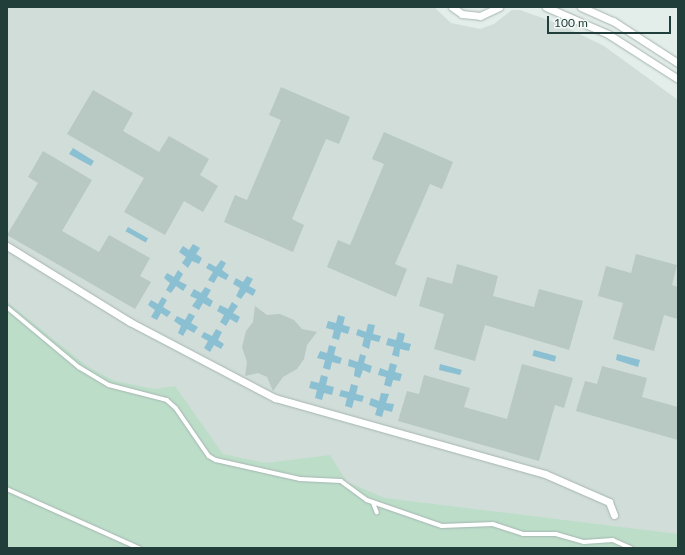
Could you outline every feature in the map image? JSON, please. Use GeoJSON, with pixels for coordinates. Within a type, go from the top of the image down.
{"type":"FeatureCollection","features":[{"type":"Feature","properties":{"kind":"street"},"geometry":{"type":"LineString","coordinates":[[452,7],[462,14],[480,16],[498,7]]}},
{"type":"Feature","properties":{"kind":"street"},"geometry":{"type":"LineString","coordinates":[[546,7],[608,34],[678,79]]}},
{"type":"Feature","properties":{"kind":"street"},"geometry":{"type":"LineString","coordinates":[[581,7],[613,21],[678,63]]}},
{"type":"Feature","properties":{"kind":"street"},"geometry":{"type":"LineString","coordinates":[[7,246],[130,322],[275,398],[545,474],[609,502],[614,515]]}},
{"type":"Feature","properties":{"kind":"lane"},"geometry":{"type":"LineString","coordinates":[[7,307],[79,367],[109,385],[167,400],[176,408],[209,456],[216,460],[300,480],[341,481],[373,502],[442,526],[493,524],[524,534],[556,534],[584,542],[613,540],[631,548]]}},
{"type":"Feature","properties":{"kind":"lane"},"geometry":{"type":"LineString","coordinates":[[7,489],[139,548]]}},
{"type":"Feature","properties":{"kind":"lane"},"geometry":{"type":"LineString","coordinates":[[373,502],[377,512]]}},
{"type":"Feature","properties":{"kind":"shaded area"},"geometry":{"type":"Polygon","coordinates":[[[7,7],[434,7],[451,23],[480,29],[494,24],[512,10],[520,10],[559,24],[604,46],[678,100],[678,548],[7,548],[7,7]]]}},
{"type":"Feature","properties":{"kind":"green space"},"geometry":{"type":"Polygon","coordinates":[[[7,302],[88,367],[115,381],[155,389],[175,386],[223,454],[266,463],[330,455],[347,482],[385,498],[678,534],[678,548],[7,548],[7,302]]]}},
{"type":"Feature","properties":{"kind":"water"},"geometry":{"type":"Polygon","coordinates":[[[73,148],[94,161],[91,166],[69,154],[73,148]]]}},
{"type":"Feature","properties":{"kind":"water"},"geometry":{"type":"Polygon","coordinates":[[[128,227],[148,238],[146,243],[126,231],[128,227]]]}},
{"type":"Feature","properties":{"kind":"water"},"geometry":{"type":"Polygon","coordinates":[[[193,244],[200,248],[196,254],[202,258],[199,264],[192,261],[188,268],[182,263],[186,257],[179,252],[183,246],[189,250],[193,244]]]}},
{"type":"Feature","properties":{"kind":"water"},"geometry":{"type":"Polygon","coordinates":[[[221,260],[226,263],[222,270],[229,275],[226,280],[218,276],[214,283],[208,280],[213,272],[206,268],[209,263],[216,267],[221,260]]]}},
{"type":"Feature","properties":{"kind":"water"},"geometry":{"type":"Polygon","coordinates":[[[178,270],[183,274],[179,281],[187,285],[183,291],[176,286],[171,293],[166,290],[170,283],[164,278],[167,273],[174,277],[178,270]]]}},
{"type":"Feature","properties":{"kind":"water"},"geometry":{"type":"Polygon","coordinates":[[[247,276],[253,279],[249,286],[256,290],[253,296],[246,292],[241,299],[236,296],[240,288],[233,284],[236,278],[243,282],[247,276]]]}},
{"type":"Feature","properties":{"kind":"water"},"geometry":{"type":"Polygon","coordinates":[[[205,287],[211,290],[207,297],[213,301],[210,307],[203,303],[199,310],[192,306],[197,299],[190,296],[194,289],[201,293],[205,287]]]}},
{"type":"Feature","properties":{"kind":"water"},"geometry":{"type":"Polygon","coordinates":[[[162,297],[167,300],[163,307],[171,312],[167,317],[161,313],[157,320],[151,317],[155,310],[148,305],[151,300],[158,304],[162,297]]]}},
{"type":"Feature","properties":{"kind":"water"},"geometry":{"type":"Polygon","coordinates":[[[232,302],[238,306],[233,313],[240,317],[237,323],[230,319],[226,326],[220,322],[224,315],[217,311],[220,305],[228,309],[232,302]]]}},
{"type":"Feature","properties":{"kind":"water"},"geometry":{"type":"Polygon","coordinates":[[[189,313],[195,316],[191,323],[198,327],[194,333],[187,329],[183,336],[178,333],[181,326],[174,321],[177,316],[185,320],[189,313]]]}},
{"type":"Feature","properties":{"kind":"water"},"geometry":{"type":"Polygon","coordinates":[[[338,315],[345,317],[343,325],[350,327],[348,334],[341,332],[339,340],[332,338],[334,330],[326,328],[328,321],[336,323],[338,315]]]}},
{"type":"Feature","properties":{"kind":"water"},"geometry":{"type":"Polygon","coordinates":[[[368,324],[375,325],[373,334],[381,336],[379,342],[371,340],[369,349],[362,346],[364,338],[356,335],[358,329],[366,332],[368,324]]]}},
{"type":"Feature","properties":{"kind":"water"},"geometry":{"type":"Polygon","coordinates":[[[216,329],[222,332],[218,340],[224,344],[221,349],[214,345],[210,352],[204,348],[208,341],[201,337],[204,332],[212,336],[216,329]]]}},
{"type":"Feature","properties":{"kind":"water"},"geometry":{"type":"Polygon","coordinates":[[[398,332],[405,334],[403,342],[411,344],[409,351],[400,349],[399,357],[392,355],[394,347],[386,345],[388,338],[396,340],[398,332]]]}},
{"type":"Feature","properties":{"kind":"water"},"geometry":{"type":"Polygon","coordinates":[[[329,345],[336,347],[334,355],[342,358],[340,364],[332,362],[330,370],[323,368],[325,360],[317,358],[320,351],[327,353],[329,345]]]}},
{"type":"Feature","properties":{"kind":"water"},"geometry":{"type":"Polygon","coordinates":[[[534,350],[556,356],[555,362],[532,356],[534,350]]]}},
{"type":"Feature","properties":{"kind":"water"},"geometry":{"type":"Polygon","coordinates":[[[360,354],[366,356],[364,363],[372,366],[370,373],[363,370],[360,378],[354,376],[355,368],[348,366],[349,359],[358,362],[360,354]]]}},
{"type":"Feature","properties":{"kind":"water"},"geometry":{"type":"Polygon","coordinates":[[[617,354],[640,360],[638,367],[616,360],[617,354]]]}},
{"type":"Feature","properties":{"kind":"water"},"geometry":{"type":"Polygon","coordinates":[[[390,363],[397,365],[395,372],[402,374],[400,381],[393,380],[391,387],[384,385],[386,377],[378,375],[380,368],[388,371],[390,363]]]}},
{"type":"Feature","properties":{"kind":"water"},"geometry":{"type":"Polygon","coordinates":[[[440,364],[462,370],[460,375],[439,370],[440,364]]]}},
{"type":"Feature","properties":{"kind":"water"},"geometry":{"type":"Polygon","coordinates":[[[321,375],[328,377],[326,385],[334,387],[332,395],[324,393],[322,400],[315,398],[317,390],[309,388],[311,381],[319,383],[321,375]]]}},
{"type":"Feature","properties":{"kind":"water"},"geometry":{"type":"Polygon","coordinates":[[[351,384],[358,386],[356,394],[364,396],[362,402],[354,400],[352,408],[345,406],[347,398],[339,396],[341,390],[349,392],[351,384]]]}},
{"type":"Feature","properties":{"kind":"water"},"geometry":{"type":"Polygon","coordinates":[[[381,393],[389,394],[386,403],[394,404],[392,412],[384,410],[382,417],[375,415],[377,408],[369,405],[371,398],[379,401],[381,393]]]}},
{"type":"Feature","properties":{"kind":"building"},"geometry":{"type":"Polygon","coordinates":[[[281,87],[350,117],[339,144],[326,139],[292,219],[304,225],[293,252],[224,222],[235,195],[247,200],[281,120],[269,115],[281,87]]]}},
{"type":"Feature","properties":{"kind":"building"},"geometry":{"type":"Polygon","coordinates":[[[93,90],[133,113],[123,131],[159,152],[169,136],[209,159],[200,175],[218,186],[203,212],[184,201],[165,235],[124,212],[144,178],[67,134],[93,90]]]}},
{"type":"Feature","properties":{"kind":"building"},"geometry":{"type":"Polygon","coordinates":[[[384,132],[453,162],[442,189],[430,184],[395,264],[407,269],[396,297],[327,267],[338,240],[350,245],[384,164],[372,159],[384,132]]]}},
{"type":"Feature","properties":{"kind":"building"},"geometry":{"type":"Polygon","coordinates":[[[43,151],[92,180],[62,231],[99,252],[109,235],[150,258],[140,276],[151,282],[135,309],[7,235],[38,183],[28,177],[43,151]]]}},
{"type":"Feature","properties":{"kind":"building"},"geometry":{"type":"Polygon","coordinates":[[[636,254],[677,265],[672,285],[678,287],[678,319],[664,315],[654,351],[613,339],[623,303],[598,296],[606,266],[631,273],[636,254]]]}},
{"type":"Feature","properties":{"kind":"building"},"geometry":{"type":"Polygon","coordinates":[[[457,264],[498,276],[493,296],[534,307],[539,289],[583,301],[569,350],[485,325],[475,361],[434,349],[444,314],[419,306],[427,277],[452,284],[457,264]]]}},
{"type":"Feature","properties":{"kind":"building"},"geometry":{"type":"Polygon","coordinates":[[[255,306],[267,315],[280,314],[294,320],[302,329],[317,332],[307,345],[304,359],[297,369],[283,377],[273,391],[267,377],[258,373],[245,376],[247,362],[242,347],[246,331],[253,322],[255,306]]]}},
{"type":"Feature","properties":{"kind":"building"},"geometry":{"type":"Polygon","coordinates":[[[522,364],[573,378],[564,408],[555,405],[539,461],[398,421],[407,391],[419,394],[424,375],[470,388],[464,407],[507,419],[522,364]]]}},
{"type":"Feature","properties":{"kind":"building"},"geometry":{"type":"Polygon","coordinates":[[[602,366],[647,378],[642,397],[678,407],[678,440],[576,411],[585,381],[597,384],[602,366]]]}}]}
